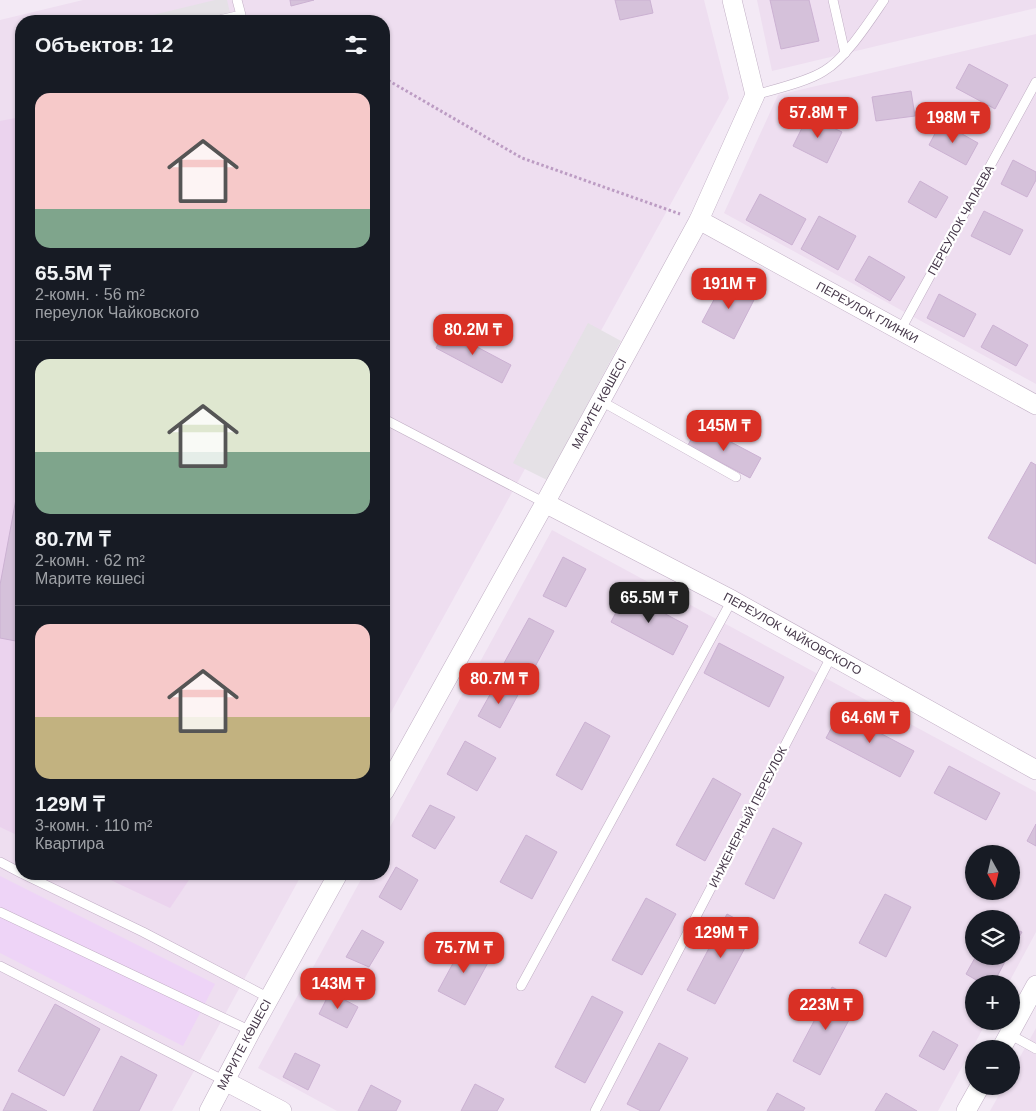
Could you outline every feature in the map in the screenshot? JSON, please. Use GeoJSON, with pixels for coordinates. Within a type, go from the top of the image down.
{"type":"FeatureCollection","features":[{"type":"Feature","properties":{"kind":"street"},"geometry":{"type":"LineString","coordinates":[[732,0],[755,95]]}},
{"type":"Feature","properties":{"kind":"street","name":"МАРИТЕ КӨШЕСІ"},"geometry":{"type":"LineString","coordinates":[[390,781],[545,503],[699,220],[755,95]]}},
{"type":"Feature","properties":{"kind":"street","name":"ПЕРЕУЛОК ГЛИНКИ"},"geometry":{"type":"LineString","coordinates":[[699,220],[1036,405]]}},
{"type":"Feature","properties":{"kind":"street","name":"ПЕРЕУЛОК ЧАЙКОВСКОГО"},"geometry":{"type":"LineString","coordinates":[[545,503],[732,600],[1036,770]]}},
{"type":"Feature","properties":{"kind":"street","name":"МАРИТЕ КӨШЕСІ"},"geometry":{"type":"LineString","coordinates":[[208,1111],[335,880]]}},
{"type":"Feature","properties":{"kind":"street"},"geometry":{"type":"LineString","coordinates":[[1006,1040],[1036,984]]}},
{"type":"Feature","properties":{"kind":"street"},"geometry":{"type":"LineString","coordinates":[[225,1081],[282,1111]]}},
{"type":"Feature","properties":{"kind":"street"},"geometry":{"type":"LineString","coordinates":[[966,1111],[975,1095]]}},
{"type":"Feature","properties":{"kind":"lane"},"geometry":{"type":"LineString","coordinates":[[237,0],[241,15]]}},
{"type":"Feature","properties":{"kind":"lane"},"geometry":{"type":"LineString","coordinates":[[833,0],[845,53]]}},
{"type":"Feature","properties":{"kind":"lane"},"geometry":{"type":"LineString","coordinates":[[755,95],[816,76],[826,71],[845,53],[884,0]]}},
{"type":"Feature","properties":{"kind":"lane","name":"ПЕРЕУЛОК ЧАПАЕВА"},"geometry":{"type":"LineString","coordinates":[[900,331],[1036,82]]}},
{"type":"Feature","properties":{"kind":"lane"},"geometry":{"type":"LineString","coordinates":[[601,401],[736,477]]}},
{"type":"Feature","properties":{"kind":"lane"},"geometry":{"type":"LineString","coordinates":[[390,421],[545,503]]}},
{"type":"Feature","properties":{"kind":"lane"},"geometry":{"type":"LineString","coordinates":[[521,986],[732,600]]}},
{"type":"Feature","properties":{"kind":"lane","name":"ИНЖЕНЕРНЫЙ ПЕРЕУЛОК"},"geometry":{"type":"LineString","coordinates":[[595,1111],[832,655]]}},
{"type":"Feature","properties":{"kind":"lane"},"geometry":{"type":"LineString","coordinates":[[0,862],[15,870]]}},
{"type":"Feature","properties":{"kind":"lane"},"geometry":{"type":"LineString","coordinates":[[36,880],[143,932],[269,998]]}},
{"type":"Feature","properties":{"kind":"lane"},"geometry":{"type":"LineString","coordinates":[[0,912],[251,1031]]}},
{"type":"Feature","properties":{"kind":"lane"},"geometry":{"type":"LineString","coordinates":[[0,966],[225,1081]]}},
{"type":"Feature","properties":{"kind":"lane"},"geometry":{"type":"LineString","coordinates":[[1020,1045],[1036,1049]]}},
{"type":"Feature","properties":{"kind":"path"},"geometry":{"type":"LineString","coordinates":[[390,81],[522,158],[699,220]]}},
{"type":"Feature","properties":{"kind":"shaded area"},"geometry":{"type":"Polygon","coordinates":[[[83,0],[704,0],[729,98],[390,714],[390,15],[21,15],[83,0]]]}},
{"type":"Feature","properties":{"kind":"shaded area"},"geometry":{"type":"Polygon","coordinates":[[[215,0],[227,0],[231,15],[153,15],[215,0]]]}},
{"type":"Feature","properties":{"kind":"shaded area"},"geometry":{"type":"Polygon","coordinates":[[[757,0],[1036,0],[1036,8],[772,71],[757,0]]]}},
{"type":"Feature","properties":{"kind":"shaded area"},"geometry":{"type":"Polygon","coordinates":[[[15,16],[15,880],[299,880],[172,1111],[0,1111],[0,20],[15,16]]]}},
{"type":"Feature","properties":{"kind":"shaded area"},"geometry":{"type":"Polygon","coordinates":[[[1036,34],[1036,384],[724,213],[778,95],[1036,34]]]}},
{"type":"Feature","properties":{"kind":"shaded area"},"geometry":{"type":"Polygon","coordinates":[[[15,118],[15,834],[0,827],[0,121],[15,118]]]}},
{"type":"Feature","properties":{"kind":"shaded area"},"geometry":{"type":"Polygon","coordinates":[[[588,323],[621,341],[547,480],[513,463],[588,323]]]}},
{"type":"Feature","properties":{"kind":"shaded area"},"geometry":{"type":"Polygon","coordinates":[[[552,530],[1036,792],[1036,932],[1020,962],[1020,910],[965,910],[965,965],[1018,965],[1013,975],[965,975],[965,1030],[982,1030],[977,1040],[965,1040],[965,1061],[938,1111],[337,1111],[258,1068],[361,880],[390,880],[390,827],[552,530]]]}},
{"type":"Feature","properties":{"kind":"shaded area"},"geometry":{"type":"Polygon","coordinates":[[[0,876],[215,984],[183,1046],[0,953],[0,876]]]}},
{"type":"Feature","properties":{"kind":"shaded area"},"geometry":{"type":"Polygon","coordinates":[[[111,880],[189,880],[170,908],[111,880]]]}},
{"type":"Feature","properties":{"kind":"shaded area"},"geometry":{"type":"Polygon","coordinates":[[[1036,1028],[1036,1111],[990,1111],[999,1095],[1020,1095],[1020,1057],[1036,1028]]]}},
{"type":"Feature","properties":{"kind":"building"},"geometry":{"type":"Polygon","coordinates":[[[290,0],[314,0],[291,6],[290,0]]]}},
{"type":"Feature","properties":{"kind":"building"},"geometry":{"type":"Polygon","coordinates":[[[615,0],[650,0],[653,13],[620,20],[615,0]]]}},
{"type":"Feature","properties":{"kind":"building"},"geometry":{"type":"Polygon","coordinates":[[[770,0],[809,0],[819,41],[781,49],[770,0]]]}},
{"type":"Feature","properties":{"kind":"building"},"geometry":{"type":"Polygon","coordinates":[[[969,64],[1008,85],[995,109],[956,88],[969,64]]]}},
{"type":"Feature","properties":{"kind":"building"},"geometry":{"type":"Polygon","coordinates":[[[911,91],[915,116],[876,121],[872,97],[911,91]]]}},
{"type":"Feature","properties":{"kind":"building"},"geometry":{"type":"Polygon","coordinates":[[[808,116],[842,132],[827,163],[793,146],[808,116]]]}},
{"type":"Feature","properties":{"kind":"building"},"geometry":{"type":"Polygon","coordinates":[[[941,122],[978,143],[966,165],[929,145],[941,122]]]}},
{"type":"Feature","properties":{"kind":"building"},"geometry":{"type":"Polygon","coordinates":[[[1013,160],[1036,172],[1036,180],[1027,197],[1001,184],[1013,160]]]}},
{"type":"Feature","properties":{"kind":"building"},"geometry":{"type":"Polygon","coordinates":[[[920,181],[948,197],[936,218],[908,202],[920,181]]]}},
{"type":"Feature","properties":{"kind":"building"},"geometry":{"type":"Polygon","coordinates":[[[760,194],[806,219],[792,245],[746,220],[760,194]]]}},
{"type":"Feature","properties":{"kind":"building"},"geometry":{"type":"Polygon","coordinates":[[[984,211],[1023,230],[1010,255],[971,236],[984,211]]]}},
{"type":"Feature","properties":{"kind":"building"},"geometry":{"type":"Polygon","coordinates":[[[819,216],[856,236],[838,270],[801,249],[819,216]]]}},
{"type":"Feature","properties":{"kind":"building"},"geometry":{"type":"Polygon","coordinates":[[[869,256],[905,277],[890,301],[855,280],[869,256]]]}},
{"type":"Feature","properties":{"kind":"building"},"geometry":{"type":"Polygon","coordinates":[[[724,281],[755,298],[734,339],[702,322],[724,281]]]}},
{"type":"Feature","properties":{"kind":"building"},"geometry":{"type":"Polygon","coordinates":[[[939,294],[976,314],[964,337],[927,318],[939,294]]]}},
{"type":"Feature","properties":{"kind":"building"},"geometry":{"type":"Polygon","coordinates":[[[993,325],[1028,345],[1016,366],[981,347],[993,325]]]}},
{"type":"Feature","properties":{"kind":"building"},"geometry":{"type":"Polygon","coordinates":[[[445,330],[511,365],[502,383],[436,348],[445,330]]]}},
{"type":"Feature","properties":{"kind":"building"},"geometry":{"type":"Polygon","coordinates":[[[699,425],[761,458],[750,478],[688,445],[699,425]]]}},
{"type":"Feature","properties":{"kind":"building"},"geometry":{"type":"Polygon","coordinates":[[[1031,462],[1036,465],[1036,564],[988,538],[1031,462]]]}},
{"type":"Feature","properties":{"kind":"building"},"geometry":{"type":"Polygon","coordinates":[[[15,504],[15,641],[0,638],[0,585],[15,504]]]}},
{"type":"Feature","properties":{"kind":"building"},"geometry":{"type":"Polygon","coordinates":[[[563,557],[586,569],[566,607],[543,596],[563,557]]]}},
{"type":"Feature","properties":{"kind":"building"},"geometry":{"type":"Polygon","coordinates":[[[626,593],[688,626],[673,655],[611,622],[626,593]]]}},
{"type":"Feature","properties":{"kind":"building"},"geometry":{"type":"Polygon","coordinates":[[[529,618],[554,631],[529,678],[503,665],[529,618]]]}},
{"type":"Feature","properties":{"kind":"building"},"geometry":{"type":"Polygon","coordinates":[[[719,643],[784,677],[769,707],[704,673],[719,643]]]}},
{"type":"Feature","properties":{"kind":"building"},"geometry":{"type":"Polygon","coordinates":[[[497,682],[519,693],[500,728],[478,716],[497,682]]]}},
{"type":"Feature","properties":{"kind":"building"},"geometry":{"type":"Polygon","coordinates":[[[840,712],[914,751],[900,777],[826,738],[840,712]]]}},
{"type":"Feature","properties":{"kind":"building"},"geometry":{"type":"Polygon","coordinates":[[[585,722],[610,736],[582,790],[556,775],[585,722]]]}},
{"type":"Feature","properties":{"kind":"building"},"geometry":{"type":"Polygon","coordinates":[[[465,741],[496,758],[477,791],[447,774],[465,741]]]}},
{"type":"Feature","properties":{"kind":"building"},"geometry":{"type":"Polygon","coordinates":[[[949,766],[1000,793],[986,820],[934,793],[949,766]]]}},
{"type":"Feature","properties":{"kind":"building"},"geometry":{"type":"Polygon","coordinates":[[[713,778],[741,794],[705,861],[676,845],[713,778]]]}},
{"type":"Feature","properties":{"kind":"building"},"geometry":{"type":"Polygon","coordinates":[[[430,805],[455,817],[435,849],[412,836],[430,805]]]}},
{"type":"Feature","properties":{"kind":"building"},"geometry":{"type":"Polygon","coordinates":[[[1036,824],[1036,846],[1027,841],[1036,824]]]}},
{"type":"Feature","properties":{"kind":"building"},"geometry":{"type":"Polygon","coordinates":[[[773,828],[802,843],[774,899],[745,884],[773,828]]]}},
{"type":"Feature","properties":{"kind":"building"},"geometry":{"type":"Polygon","coordinates":[[[526,835],[557,852],[532,899],[500,882],[526,835]]]}},
{"type":"Feature","properties":{"kind":"building"},"geometry":{"type":"Polygon","coordinates":[[[396,867],[418,880],[401,910],[379,897],[396,867]]]}},
{"type":"Feature","properties":{"kind":"building"},"geometry":{"type":"Polygon","coordinates":[[[885,894],[911,907],[886,957],[859,943],[885,894]]]}},
{"type":"Feature","properties":{"kind":"building"},"geometry":{"type":"Polygon","coordinates":[[[646,898],[676,914],[642,975],[612,960],[646,898]]]}},
{"type":"Feature","properties":{"kind":"building"},"geometry":{"type":"Polygon","coordinates":[[[727,914],[755,929],[715,1004],[687,990],[727,914]]]}},
{"type":"Feature","properties":{"kind":"building"},"geometry":{"type":"Polygon","coordinates":[[[362,930],[384,942],[369,967],[346,957],[362,930]]]}},
{"type":"Feature","properties":{"kind":"building"},"geometry":{"type":"Polygon","coordinates":[[[464,943],[491,957],[465,1005],[438,991],[464,943]]]}},
{"type":"Feature","properties":{"kind":"building"},"geometry":{"type":"Polygon","coordinates":[[[971,965],[1003,965],[998,975],[966,974],[971,965]]]}},
{"type":"Feature","properties":{"kind":"building"},"geometry":{"type":"Polygon","coordinates":[[[832,987],[859,1001],[820,1075],[793,1061],[832,987]]]}},
{"type":"Feature","properties":{"kind":"building"},"geometry":{"type":"Polygon","coordinates":[[[330,992],[358,1007],[347,1028],[319,1014],[330,992]]]}},
{"type":"Feature","properties":{"kind":"building"},"geometry":{"type":"Polygon","coordinates":[[[592,996],[623,1012],[585,1083],[555,1067],[592,996]]]}},
{"type":"Feature","properties":{"kind":"building"},"geometry":{"type":"Polygon","coordinates":[[[55,1004],[100,1029],[64,1096],[18,1071],[55,1004]]]}},
{"type":"Feature","properties":{"kind":"building"},"geometry":{"type":"Polygon","coordinates":[[[933,1031],[958,1045],[944,1070],[919,1056],[933,1031]]]}},
{"type":"Feature","properties":{"kind":"building"},"geometry":{"type":"Polygon","coordinates":[[[659,1043],[688,1058],[659,1111],[641,1111],[627,1104],[659,1043]]]}},
{"type":"Feature","properties":{"kind":"building"},"geometry":{"type":"Polygon","coordinates":[[[295,1053],[320,1065],[308,1090],[283,1077],[295,1053]]]}},
{"type":"Feature","properties":{"kind":"building"},"geometry":{"type":"Polygon","coordinates":[[[121,1056],[157,1075],[139,1111],[93,1111],[121,1056]]]}},
{"type":"Feature","properties":{"kind":"building"},"geometry":{"type":"Polygon","coordinates":[[[475,1084],[504,1099],[497,1111],[461,1111],[475,1084]]]}},
{"type":"Feature","properties":{"kind":"building"},"geometry":{"type":"Polygon","coordinates":[[[371,1085],[401,1101],[396,1111],[358,1111],[371,1085]]]}},
{"type":"Feature","properties":{"kind":"building"},"geometry":{"type":"Polygon","coordinates":[[[12,1093],[47,1111],[3,1111],[12,1093]]]}},
{"type":"Feature","properties":{"kind":"building"},"geometry":{"type":"Polygon","coordinates":[[[777,1093],[805,1108],[803,1111],[767,1111],[777,1093]]]}},
{"type":"Feature","properties":{"kind":"building"},"geometry":{"type":"Polygon","coordinates":[[[886,1093],[917,1111],[875,1111],[886,1093]]]}}]}
